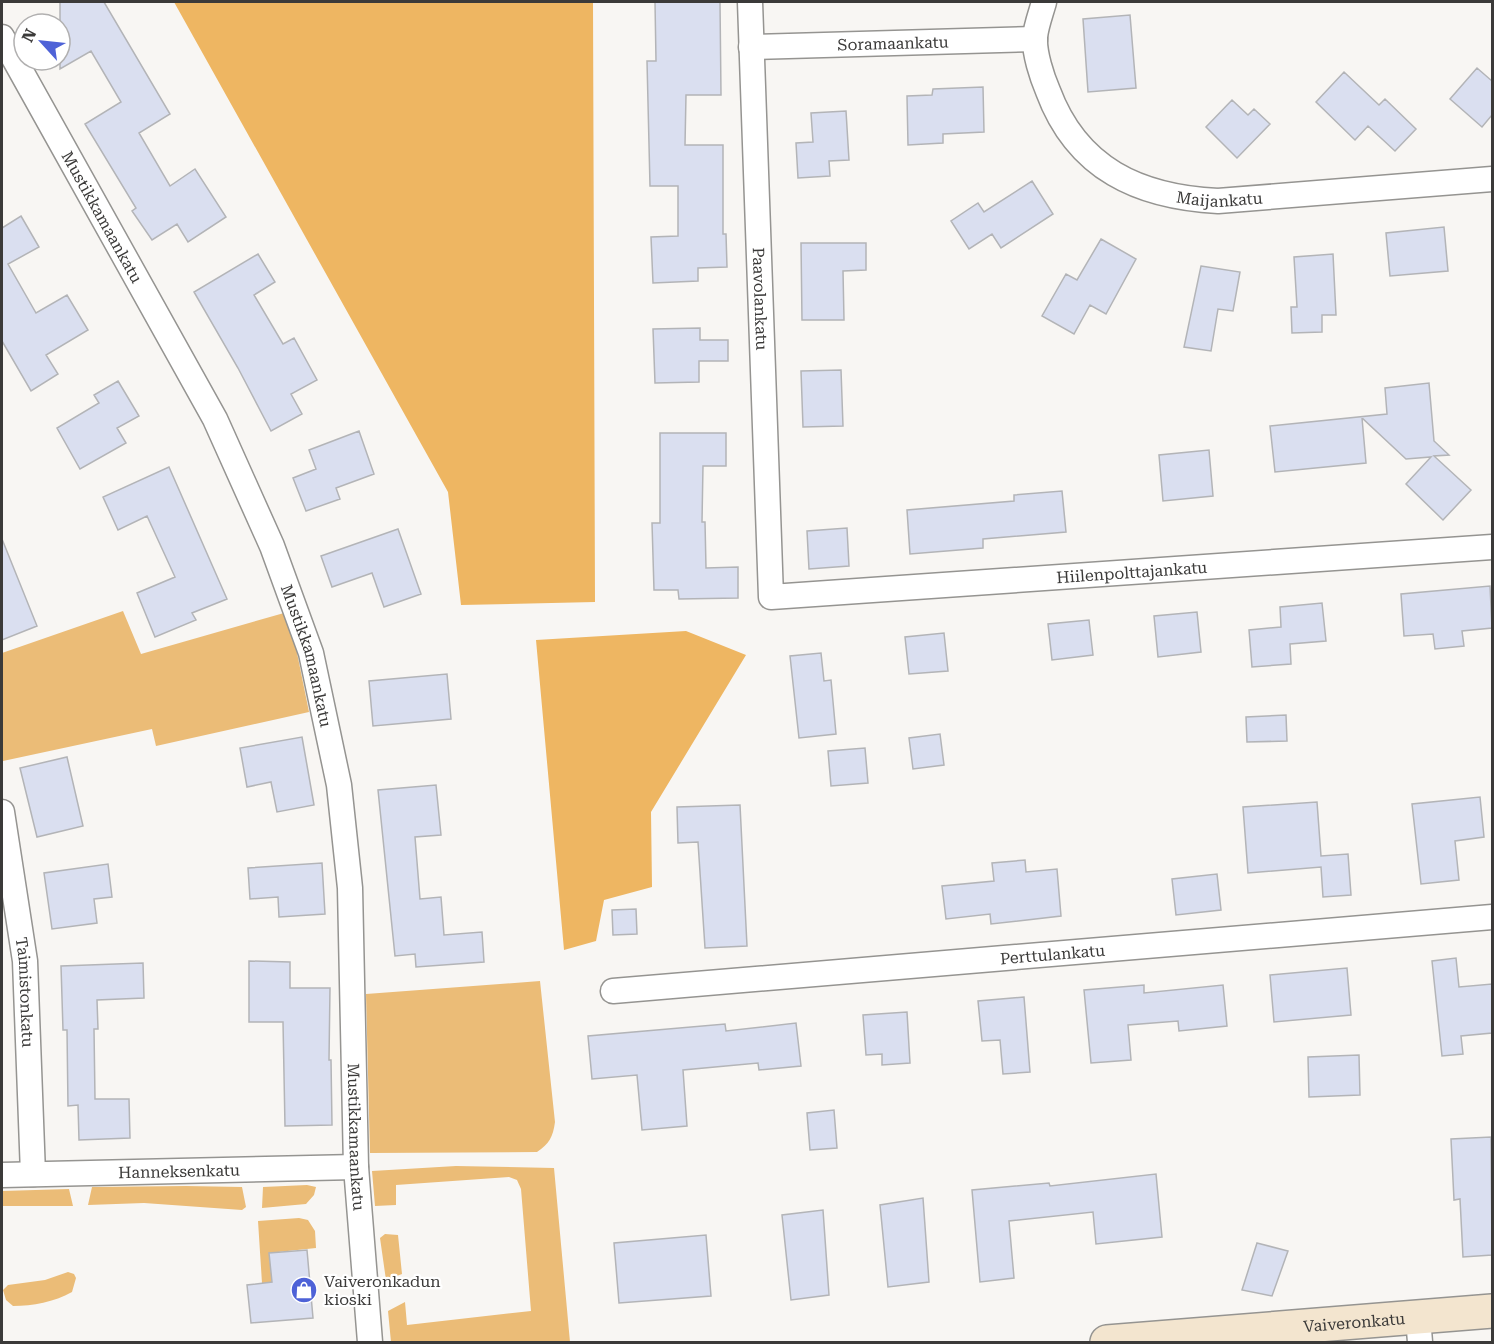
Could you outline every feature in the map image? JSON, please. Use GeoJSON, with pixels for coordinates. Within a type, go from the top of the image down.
{"type":"FeatureCollection","features":[{"type":"Feature","properties":{"kind":"main road","name":"Vaiveronkatu"},"geometry":{"type":"LineString","coordinates":[[1107,1342],[1419,1330],[1492,1311]]}},
{"type":"Feature","properties":{"kind":"street","name":"Paavolankatu"},"geometry":{"type":"LineString","coordinates":[[750,2],[771,597]]}},
{"type":"Feature","properties":{"kind":"street"},"geometry":{"type":"LineString","coordinates":[[1035,39],[1044,2]]}},
{"type":"Feature","properties":{"kind":"street","name":"Mustikkamaankatu"},"geometry":{"type":"LineString","coordinates":[[2,36],[215,419],[272,546],[311,653],[339,785],[350,888],[356,1167],[370,1342]]}},
{"type":"Feature","properties":{"kind":"street","name":"Soramaankatu"},"geometry":{"type":"LineString","coordinates":[[751,47],[1035,39]]}},
{"type":"Feature","properties":{"kind":"street","name":"Maijankatu"},"geometry":{"type":"LineString","coordinates":[[1035,39],[1044,81],[1057,117],[1076,145],[1112,173],[1150,190],[1187,199],[1218,201],[1492,179]]}},
{"type":"Feature","properties":{"kind":"street","name":"Hiilenpolttajankatu"},"geometry":{"type":"LineString","coordinates":[[771,597],[1492,547]]}},
{"type":"Feature","properties":{"kind":"street","name":"Taimistonkatu"},"geometry":{"type":"LineString","coordinates":[[2,812],[25,961],[33,1174]]}},
{"type":"Feature","properties":{"kind":"street","name":"Perttulankatu"},"geometry":{"type":"LineString","coordinates":[[613,991],[1492,917]]}},
{"type":"Feature","properties":{"kind":"street","name":"Hanneksenkatu"},"geometry":{"type":"LineString","coordinates":[[2,1175],[356,1167]]}},
{"type":"Feature","properties":{"kind":"shaded area"},"geometry":{"type":"Polygon","coordinates":[[[174,2],[593,2],[595,602],[461,605],[448,492],[174,2]]]}},
{"type":"Feature","properties":{"kind":"shaded area"},"geometry":{"type":"Polygon","coordinates":[[[123,611],[141,654],[284,613],[296,648],[309,712],[156,746],[152,729],[3,761],[2,653],[123,611]]]}},
{"type":"Feature","properties":{"kind":"shaded area"},"geometry":{"type":"Polygon","coordinates":[[[686,631],[746,655],[651,812],[652,887],[604,900],[596,941],[564,950],[536,640],[686,631]]]}},
{"type":"Feature","properties":{"kind":"shaded area"},"geometry":{"type":"Polygon","coordinates":[[[540,981],[555,1122],[552,1136],[545,1146],[537,1152],[370,1153],[366,994],[540,981]]]}},
{"type":"Feature","properties":{"kind":"shaded area"},"geometry":{"type":"Polygon","coordinates":[[[456,1166],[554,1168],[570,1342],[391,1342],[388,1311],[405,1302],[407,1325],[531,1311],[521,1189],[517,1180],[509,1177],[396,1185],[396,1205],[375,1206],[372,1171],[456,1166]]]}},
{"type":"Feature","properties":{"kind":"shaded area"},"geometry":{"type":"Polygon","coordinates":[[[307,1185],[316,1187],[314,1195],[306,1204],[262,1208],[263,1187],[307,1185]]]}},
{"type":"Feature","properties":{"kind":"shaded area"},"geometry":{"type":"Polygon","coordinates":[[[92,1187],[242,1187],[246,1207],[242,1210],[144,1203],[88,1205],[92,1187]]]}},
{"type":"Feature","properties":{"kind":"shaded area"},"geometry":{"type":"Polygon","coordinates":[[[69,1189],[73,1206],[2,1206],[2,1191],[69,1189]]]}},
{"type":"Feature","properties":{"kind":"shaded area"},"geometry":{"type":"Polygon","coordinates":[[[299,1218],[308,1220],[315,1231],[316,1248],[269,1253],[272,1283],[262,1283],[258,1221],[299,1218]]]}},
{"type":"Feature","properties":{"kind":"shaded area"},"geometry":{"type":"Polygon","coordinates":[[[385,1234],[398,1235],[402,1274],[386,1280],[380,1238],[385,1234]]]}},
{"type":"Feature","properties":{"kind":"shaded area"},"geometry":{"type":"Polygon","coordinates":[[[68,1272],[74,1274],[76,1278],[72,1292],[43,1303],[21,1306],[13,1306],[6,1300],[3,1290],[8,1285],[45,1280],[68,1272]]]}},
{"type":"Feature","properties":{"kind":"building"},"geometry":{"type":"Polygon","coordinates":[[[60,2],[104,2],[170,114],[139,133],[170,186],[195,169],[226,217],[188,242],[177,224],[152,240],[132,211],[136,208],[85,124],[121,102],[91,51],[72,62],[72,12],[60,12],[60,2]]]}},
{"type":"Feature","properties":{"kind":"building"},"geometry":{"type":"Polygon","coordinates":[[[655,2],[720,2],[721,95],[686,95],[685,145],[723,145],[723,234],[726,234],[727,267],[698,268],[698,281],[653,283],[651,237],[678,236],[678,186],[650,186],[647,61],[656,61],[655,2]]]}},
{"type":"Feature","properties":{"kind":"building"},"geometry":{"type":"Polygon","coordinates":[[[1130,15],[1136,88],[1088,92],[1083,19],[1130,15]]]}},
{"type":"Feature","properties":{"kind":"building"},"geometry":{"type":"Polygon","coordinates":[[[1477,68],[1492,81],[1492,115],[1482,127],[1450,99],[1477,68]]]}},
{"type":"Feature","properties":{"kind":"building"},"geometry":{"type":"Polygon","coordinates":[[[1344,72],[1379,105],[1385,99],[1416,129],[1395,151],[1368,126],[1355,140],[1316,102],[1344,72]]]}},
{"type":"Feature","properties":{"kind":"building"},"geometry":{"type":"Polygon","coordinates":[[[983,87],[984,132],[943,134],[943,143],[908,145],[907,96],[932,95],[933,89],[983,87]]]}},
{"type":"Feature","properties":{"kind":"building"},"geometry":{"type":"Polygon","coordinates":[[[1232,100],[1248,115],[1254,109],[1270,124],[1237,158],[1206,127],[1232,100]]]}},
{"type":"Feature","properties":{"kind":"building"},"geometry":{"type":"Polygon","coordinates":[[[846,111],[849,160],[829,161],[830,176],[798,178],[796,143],[813,142],[811,113],[846,111]]]}},
{"type":"Feature","properties":{"kind":"building"},"geometry":{"type":"Polygon","coordinates":[[[1032,181],[1053,214],[1001,248],[992,234],[969,249],[951,221],[978,203],[984,212],[1032,181]]]}},
{"type":"Feature","properties":{"kind":"building"},"geometry":{"type":"Polygon","coordinates":[[[21,216],[39,247],[8,264],[36,313],[67,295],[88,330],[46,355],[58,374],[31,391],[2,341],[2,228],[21,216]]]}},
{"type":"Feature","properties":{"kind":"building"},"geometry":{"type":"Polygon","coordinates":[[[1444,227],[1448,271],[1390,276],[1386,233],[1444,227]]]}},
{"type":"Feature","properties":{"kind":"building"},"geometry":{"type":"Polygon","coordinates":[[[1101,239],[1136,259],[1106,314],[1090,305],[1074,334],[1042,316],[1066,274],[1077,280],[1101,239]]]}},
{"type":"Feature","properties":{"kind":"building"},"geometry":{"type":"Polygon","coordinates":[[[801,243],[866,243],[866,270],[843,271],[844,320],[802,320],[801,243]]]}},
{"type":"Feature","properties":{"kind":"building"},"geometry":{"type":"Polygon","coordinates":[[[258,254],[275,282],[254,295],[283,344],[294,338],[317,380],[291,394],[302,414],[271,431],[194,292],[258,254]]]}},
{"type":"Feature","properties":{"kind":"building"},"geometry":{"type":"Polygon","coordinates":[[[1333,254],[1336,315],[1322,315],[1322,332],[1292,333],[1291,307],[1297,307],[1294,257],[1333,254]]]}},
{"type":"Feature","properties":{"kind":"building"},"geometry":{"type":"Polygon","coordinates":[[[1201,266],[1240,272],[1233,311],[1218,309],[1211,351],[1184,347],[1201,266]]]}},
{"type":"Feature","properties":{"kind":"building"},"geometry":{"type":"Polygon","coordinates":[[[700,328],[700,340],[728,340],[728,361],[699,361],[699,382],[655,383],[653,329],[700,328]]]}},
{"type":"Feature","properties":{"kind":"building"},"geometry":{"type":"Polygon","coordinates":[[[841,370],[843,426],[803,427],[801,371],[841,370]]]}},
{"type":"Feature","properties":{"kind":"building"},"geometry":{"type":"Polygon","coordinates":[[[118,381],[139,416],[117,428],[126,443],[80,469],[57,428],[99,403],[94,395],[118,381]]]}},
{"type":"Feature","properties":{"kind":"building"},"geometry":{"type":"Polygon","coordinates":[[[1429,383],[1434,441],[1449,455],[1434,456],[1471,490],[1443,520],[1406,484],[1431,457],[1406,459],[1362,418],[1366,463],[1275,472],[1270,426],[1387,414],[1385,388],[1429,383]]]}},
{"type":"Feature","properties":{"kind":"building"},"geometry":{"type":"Polygon","coordinates":[[[359,431],[374,474],[336,488],[340,499],[306,511],[293,478],[316,469],[309,450],[359,431]]]}},
{"type":"Feature","properties":{"kind":"building"},"geometry":{"type":"Polygon","coordinates":[[[660,433],[726,433],[726,466],[703,466],[702,522],[705,522],[706,568],[738,567],[738,598],[679,599],[678,590],[654,590],[652,523],[660,523],[660,433]]]}},
{"type":"Feature","properties":{"kind":"building"},"geometry":{"type":"Polygon","coordinates":[[[1209,450],[1213,496],[1163,501],[1159,455],[1209,450]]]}},
{"type":"Feature","properties":{"kind":"building"},"geometry":{"type":"Polygon","coordinates":[[[169,467],[227,599],[192,613],[196,620],[155,637],[137,593],[175,577],[147,516],[118,530],[103,497],[169,467]]]}},
{"type":"Feature","properties":{"kind":"building"},"geometry":{"type":"Polygon","coordinates":[[[1062,491],[1066,532],[983,539],[983,548],[910,554],[907,510],[1014,501],[1014,495],[1062,491]]]}},
{"type":"Feature","properties":{"kind":"building"},"geometry":{"type":"Polygon","coordinates":[[[847,528],[849,566],[809,569],[807,531],[847,528]]]}},
{"type":"Feature","properties":{"kind":"building"},"geometry":{"type":"Polygon","coordinates":[[[398,529],[421,594],[384,607],[372,573],[332,587],[321,556],[398,529]]]}},
{"type":"Feature","properties":{"kind":"building"},"geometry":{"type":"Polygon","coordinates":[[[2,539],[37,626],[2,640],[2,539]]]}},
{"type":"Feature","properties":{"kind":"building"},"geometry":{"type":"Polygon","coordinates":[[[1490,586],[1492,628],[1462,631],[1464,646],[1435,649],[1433,634],[1404,636],[1401,594],[1490,586]]]}},
{"type":"Feature","properties":{"kind":"building"},"geometry":{"type":"Polygon","coordinates":[[[1322,603],[1326,641],[1290,644],[1291,664],[1252,667],[1249,630],[1281,627],[1280,607],[1322,603]]]}},
{"type":"Feature","properties":{"kind":"building"},"geometry":{"type":"Polygon","coordinates":[[[1197,612],[1201,652],[1158,657],[1154,616],[1197,612]]]}},
{"type":"Feature","properties":{"kind":"building"},"geometry":{"type":"Polygon","coordinates":[[[1089,620],[1093,655],[1052,660],[1048,624],[1089,620]]]}},
{"type":"Feature","properties":{"kind":"building"},"geometry":{"type":"Polygon","coordinates":[[[944,633],[948,671],[909,674],[905,637],[944,633]]]}},
{"type":"Feature","properties":{"kind":"building"},"geometry":{"type":"Polygon","coordinates":[[[821,653],[824,681],[831,680],[836,734],[799,738],[790,656],[821,653]]]}},
{"type":"Feature","properties":{"kind":"building"},"geometry":{"type":"Polygon","coordinates":[[[447,674],[451,719],[373,726],[369,681],[447,674]]]}},
{"type":"Feature","properties":{"kind":"building"},"geometry":{"type":"Polygon","coordinates":[[[1286,715],[1287,741],[1247,742],[1246,717],[1286,715]]]}},
{"type":"Feature","properties":{"kind":"building"},"geometry":{"type":"Polygon","coordinates":[[[940,734],[944,765],[913,769],[909,738],[940,734]]]}},
{"type":"Feature","properties":{"kind":"building"},"geometry":{"type":"Polygon","coordinates":[[[302,737],[314,805],[277,812],[271,782],[247,787],[240,748],[302,737]]]}},
{"type":"Feature","properties":{"kind":"building"},"geometry":{"type":"Polygon","coordinates":[[[865,748],[868,783],[831,786],[828,751],[865,748]]]}},
{"type":"Feature","properties":{"kind":"building"},"geometry":{"type":"Polygon","coordinates":[[[67,757],[83,826],[37,837],[20,768],[67,757]]]}},
{"type":"Feature","properties":{"kind":"building"},"geometry":{"type":"Polygon","coordinates":[[[436,785],[441,835],[415,837],[420,899],[441,897],[444,935],[482,932],[484,962],[416,967],[415,954],[395,956],[378,790],[436,785]]]}},
{"type":"Feature","properties":{"kind":"building"},"geometry":{"type":"Polygon","coordinates":[[[1480,797],[1484,837],[1455,841],[1459,880],[1421,884],[1412,804],[1480,797]]]}},
{"type":"Feature","properties":{"kind":"building"},"geometry":{"type":"Polygon","coordinates":[[[1317,802],[1321,856],[1348,854],[1351,895],[1323,897],[1321,867],[1248,873],[1243,807],[1317,802]]]}},
{"type":"Feature","properties":{"kind":"building"},"geometry":{"type":"Polygon","coordinates":[[[740,805],[747,946],[705,948],[698,842],[678,843],[677,807],[740,805]]]}},
{"type":"Feature","properties":{"kind":"building"},"geometry":{"type":"Polygon","coordinates":[[[1025,860],[1026,872],[1057,869],[1061,916],[991,924],[990,914],[946,919],[942,886],[994,881],[992,863],[1025,860]]]}},
{"type":"Feature","properties":{"kind":"building"},"geometry":{"type":"Polygon","coordinates":[[[322,863],[325,914],[279,917],[278,897],[250,899],[248,868],[322,863]]]}},
{"type":"Feature","properties":{"kind":"building"},"geometry":{"type":"Polygon","coordinates":[[[108,864],[112,897],[94,899],[97,923],[52,929],[44,873],[108,864]]]}},
{"type":"Feature","properties":{"kind":"building"},"geometry":{"type":"Polygon","coordinates":[[[1217,874],[1221,910],[1176,915],[1172,879],[1217,874]]]}},
{"type":"Feature","properties":{"kind":"building"},"geometry":{"type":"Polygon","coordinates":[[[636,909],[637,934],[613,935],[612,910],[636,909]]]}},
{"type":"Feature","properties":{"kind":"building"},"geometry":{"type":"Polygon","coordinates":[[[1456,958],[1459,987],[1492,984],[1492,1033],[1461,1036],[1463,1054],[1442,1056],[1432,961],[1456,958]]]}},
{"type":"Feature","properties":{"kind":"building"},"geometry":{"type":"Polygon","coordinates":[[[249,961],[290,962],[290,988],[330,988],[329,1060],[331,1060],[332,1125],[285,1126],[283,1022],[249,1022],[249,961]]]}},
{"type":"Feature","properties":{"kind":"building"},"geometry":{"type":"Polygon","coordinates":[[[143,963],[144,998],[97,1000],[98,1029],[94,1029],[95,1099],[129,1099],[130,1138],[79,1140],[78,1105],[68,1106],[67,1030],[63,1030],[61,966],[143,963]]]}},
{"type":"Feature","properties":{"kind":"building"},"geometry":{"type":"Polygon","coordinates":[[[1347,968],[1351,1015],[1274,1022],[1270,975],[1347,968]]]}},
{"type":"Feature","properties":{"kind":"building"},"geometry":{"type":"Polygon","coordinates":[[[1144,985],[1144,993],[1223,985],[1227,1026],[1179,1031],[1178,1021],[1128,1025],[1131,1060],[1091,1063],[1084,990],[1144,985]]]}},
{"type":"Feature","properties":{"kind":"building"},"geometry":{"type":"Polygon","coordinates":[[[1024,997],[1030,1072],[1003,1074],[1000,1040],[982,1041],[978,1001],[1024,997]]]}},
{"type":"Feature","properties":{"kind":"building"},"geometry":{"type":"Polygon","coordinates":[[[907,1012],[910,1063],[882,1065],[882,1054],[866,1055],[863,1015],[907,1012]]]}},
{"type":"Feature","properties":{"kind":"building"},"geometry":{"type":"Polygon","coordinates":[[[796,1023],[801,1066],[759,1070],[758,1063],[683,1070],[687,1126],[642,1130],[637,1075],[592,1079],[588,1036],[725,1024],[726,1031],[796,1023]]]}},
{"type":"Feature","properties":{"kind":"building"},"geometry":{"type":"Polygon","coordinates":[[[1359,1055],[1360,1095],[1309,1097],[1308,1057],[1359,1055]]]}},
{"type":"Feature","properties":{"kind":"building"},"geometry":{"type":"Polygon","coordinates":[[[834,1110],[837,1148],[810,1150],[807,1113],[834,1110]]]}},
{"type":"Feature","properties":{"kind":"building"},"geometry":{"type":"Polygon","coordinates":[[[1491,1137],[1492,1255],[1463,1257],[1460,1199],[1454,1200],[1451,1139],[1491,1137]]]}},
{"type":"Feature","properties":{"kind":"building"},"geometry":{"type":"Polygon","coordinates":[[[1156,1174],[1162,1237],[1096,1244],[1093,1212],[1009,1221],[1014,1278],[980,1282],[972,1190],[1049,1183],[1050,1186],[1156,1174]]]}},
{"type":"Feature","properties":{"kind":"building"},"geometry":{"type":"Polygon","coordinates":[[[923,1198],[929,1282],[888,1287],[880,1205],[923,1198]]]}},
{"type":"Feature","properties":{"kind":"building"},"geometry":{"type":"Polygon","coordinates":[[[823,1210],[829,1295],[791,1300],[782,1215],[823,1210]]]}},
{"type":"Feature","properties":{"kind":"building"},"geometry":{"type":"Polygon","coordinates":[[[706,1235],[711,1296],[619,1303],[614,1243],[706,1235]]]}},
{"type":"Feature","properties":{"kind":"building"},"geometry":{"type":"Polygon","coordinates":[[[1257,1243],[1288,1251],[1272,1296],[1242,1290],[1257,1243]]]}},
{"type":"Feature","properties":{"kind":"building"},"geometry":{"type":"Polygon","coordinates":[[[307,1250],[313,1318],[251,1323],[247,1285],[272,1282],[269,1253],[307,1250]]]}},
{"type":"Feature","properties":{"kind":"place","name":"Vaiveronkadun kioski"},"geometry":{"type":"Point","coordinates":[304,1290]}}]}
